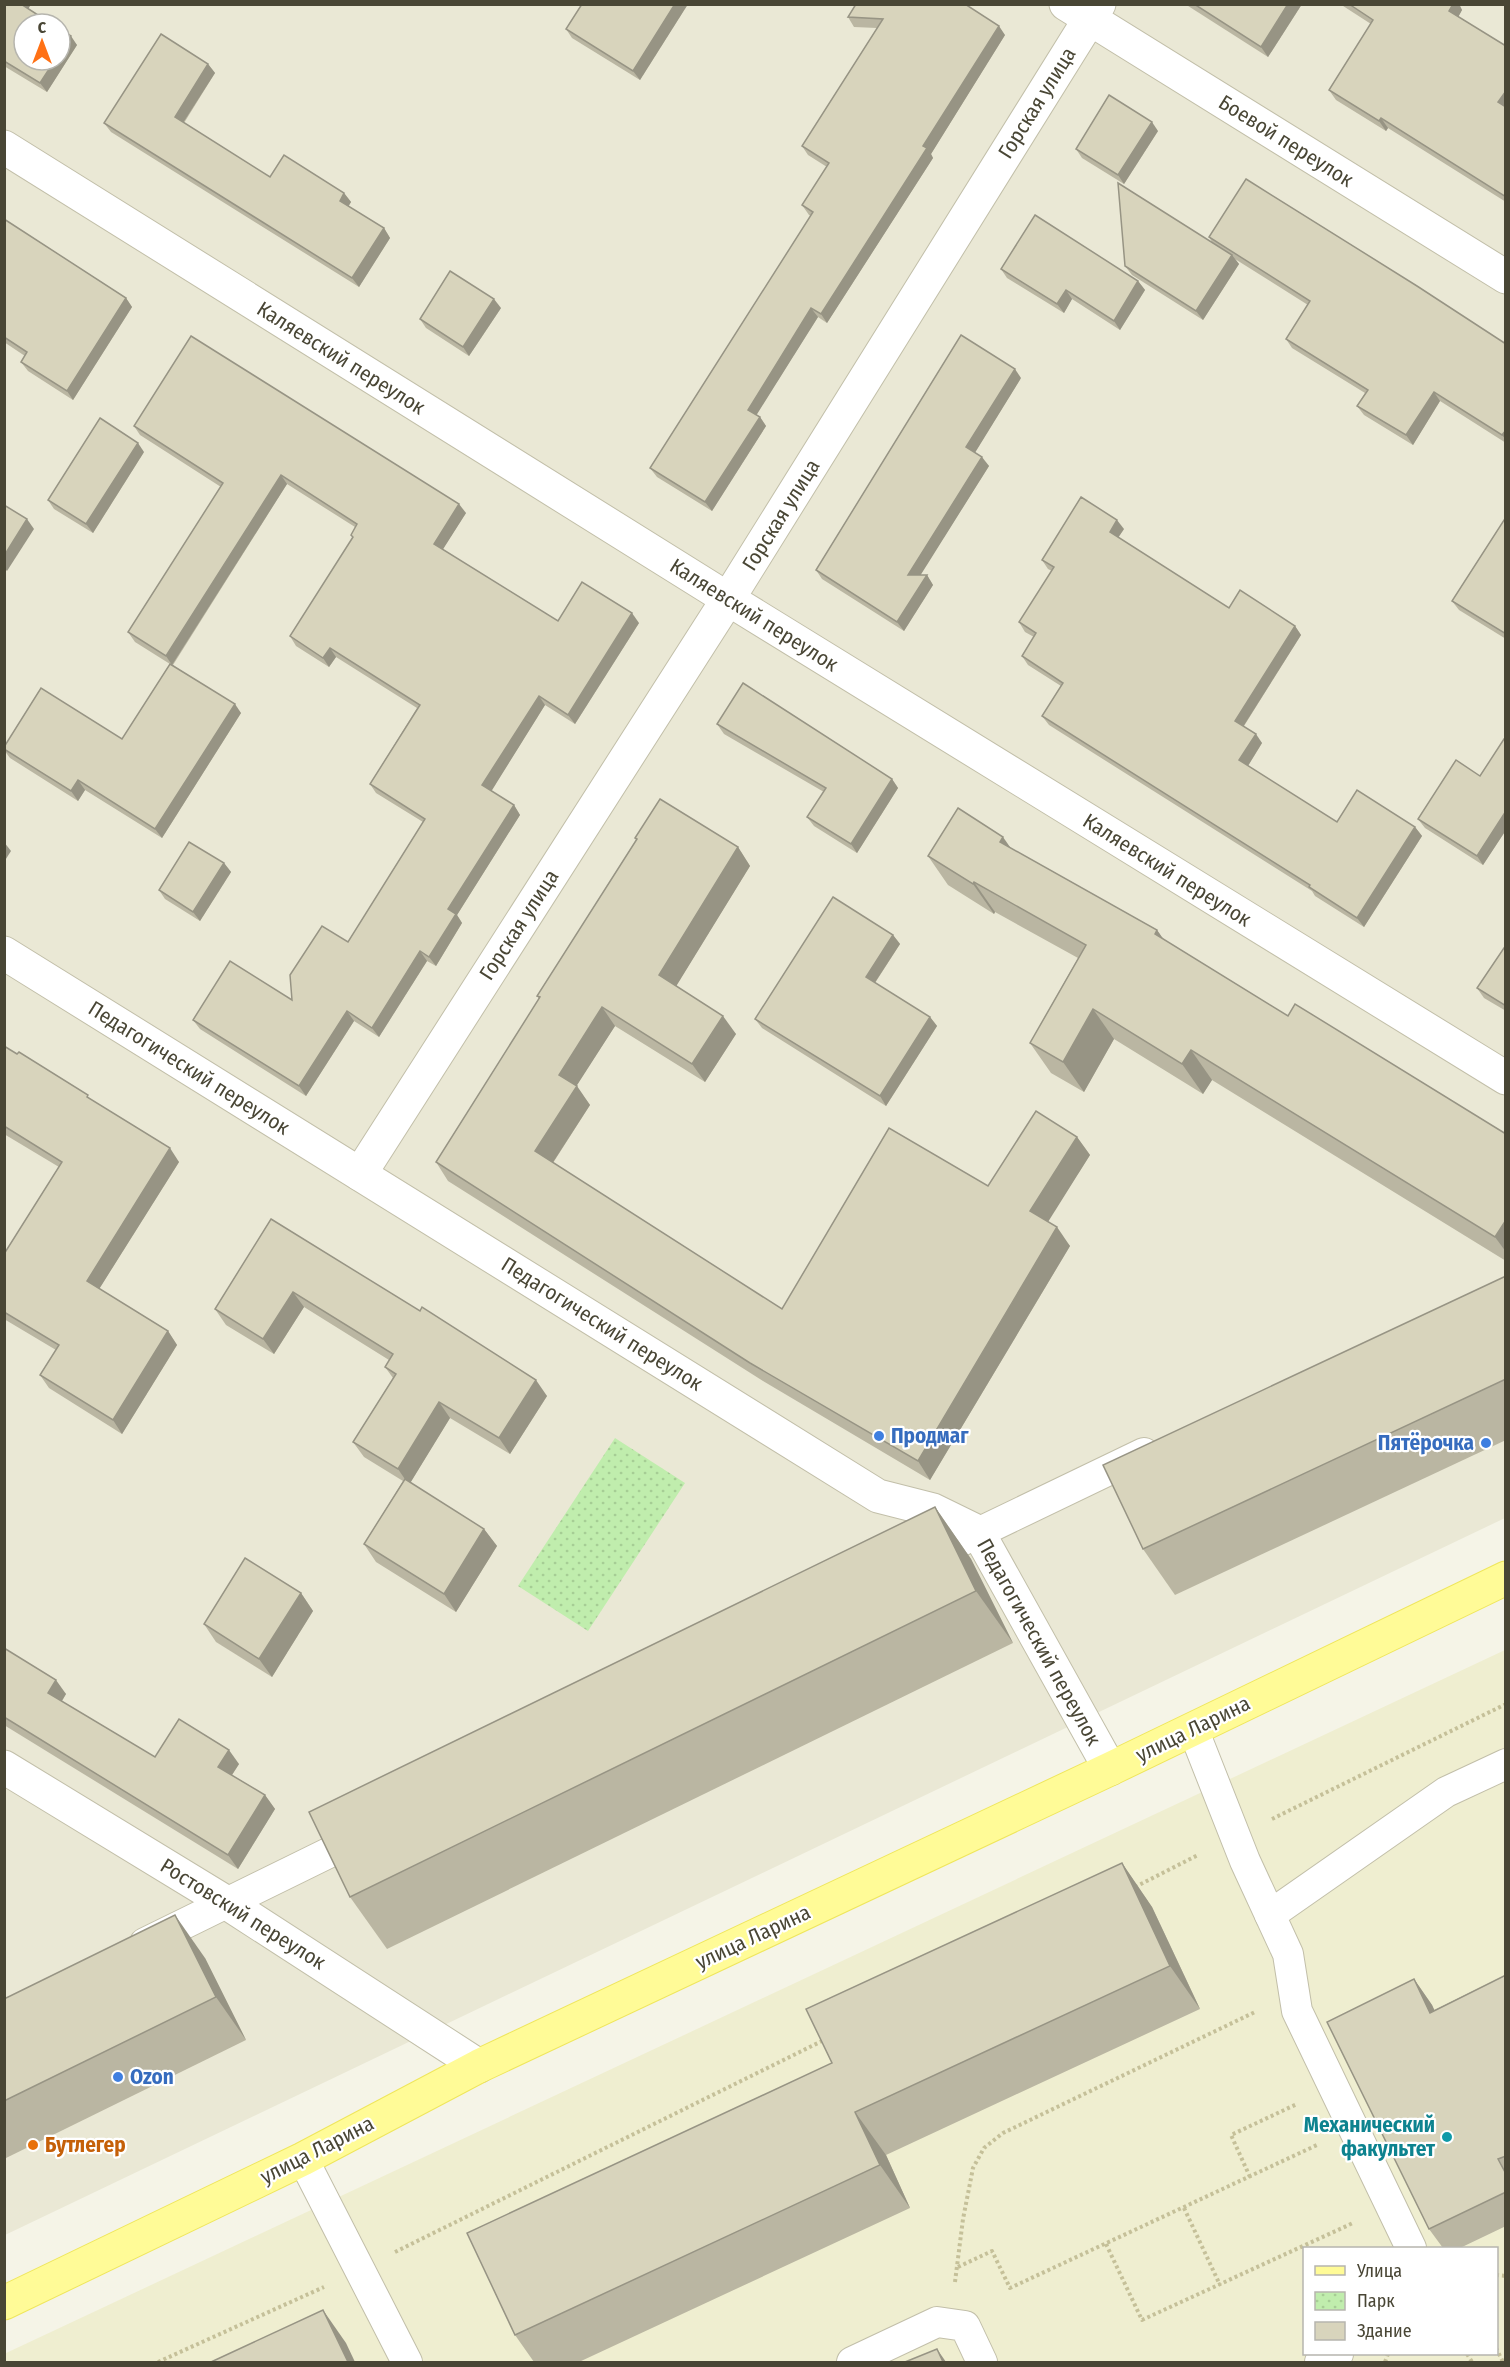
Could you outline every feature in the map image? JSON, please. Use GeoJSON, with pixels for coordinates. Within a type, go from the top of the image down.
{"type":"FeatureCollection","features":[{"type":"Feature","properties":{"kind":"main road","name":"улица Ларина"},"geometry":{"type":"LineString","coordinates":[[4,2303],[303,2159],[479,2066],[1110,1769],[1506,1578]]}},
{"type":"Feature","properties":{"kind":"street","name":"Боевой переулок"},"geometry":{"type":"LineString","coordinates":[[1085,9],[1506,277]]}},
{"type":"Feature","properties":{"kind":"street","name":"Горская улица"},"geometry":{"type":"LineString","coordinates":[[360,1174],[728,599],[1085,9]]}},
{"type":"Feature","properties":{"kind":"street","name":"Каляевский переулок"},"geometry":{"type":"LineString","coordinates":[[4,147],[728,599],[1506,1078]]}},
{"type":"Feature","properties":{"kind":"street","name":"Педагогический переулок"},"geometry":{"type":"LineString","coordinates":[[4,953],[878,1496],[933,1510],[978,1533],[1110,1769]]}},
{"type":"Feature","properties":{"kind":"street","name":"Ростовский переулок"},"geometry":{"type":"LineString","coordinates":[[4,1767],[227,1903],[479,2066]]}},
{"type":"Feature","properties":{"kind":"lane"},"geometry":{"type":"LineString","coordinates":[[935,1554],[1172,1440]]}},
{"type":"Feature","properties":{"kind":"lane"},"geometry":{"type":"LineString","coordinates":[[1193,1729],[1245,1860],[1288,1954],[1297,2011],[1411,2247]]}},
{"type":"Feature","properties":{"kind":"lane"},"geometry":{"type":"LineString","coordinates":[[1270,1915],[1446,1792],[1506,1764]]}},
{"type":"Feature","properties":{"kind":"lane"},"geometry":{"type":"LineString","coordinates":[[121,1954],[388,1823]]}},
{"type":"Feature","properties":{"kind":"lane"},"geometry":{"type":"LineString","coordinates":[[303,2159],[406,2362]]}},
{"type":"Feature","properties":{"kind":"lane"},"geometry":{"type":"LineString","coordinates":[[852,2362],[937,2322],[965,2326],[982,2362]]}},
{"type":"Feature","properties":{"kind":"lane"},"geometry":{"type":"LineString","coordinates":[[1320,2362],[1336,2355]]}},
{"type":"Feature","properties":{"kind":"path"},"geometry":{"type":"LineString","coordinates":[[1130,1890],[1506,1704]]}},
{"type":"Feature","properties":{"kind":"path"},"geometry":{"type":"LineString","coordinates":[[950,2325],[973,2168],[984,2148],[1003,2133],[1294,1993]]}},
{"type":"Feature","properties":{"kind":"path"},"geometry":{"type":"LineString","coordinates":[[158,2362],[360,2270],[830,2037]]}},
{"type":"Feature","properties":{"kind":"path"},"geometry":{"type":"LineString","coordinates":[[1250,2177],[1231,2135],[1333,2087]]}},
{"type":"Feature","properties":{"kind":"path"},"geometry":{"type":"LineString","coordinates":[[957,2268],[992,2251],[1010,2288],[1354,2128]]}},
{"type":"Feature","properties":{"kind":"path"},"geometry":{"type":"LineString","coordinates":[[1106,2244],[1142,2320],[1391,2205]]}},
{"type":"Feature","properties":{"kind":"path"},"geometry":{"type":"LineString","coordinates":[[1184,2208],[1220,2285]]}},
{"type":"Feature","properties":{"kind":"shaded area"},"geometry":{"type":"Polygon","coordinates":[[[5,5],[1505,5],[1505,1518],[5,2235],[5,5]]]}},
{"type":"Feature","properties":{"kind":"shaded area"},"geometry":{"type":"Polygon","coordinates":[[[1505,1650],[1505,2362],[5,2362],[4,2354],[1505,1650]]]}},
{"type":"Feature","properties":{"kind":"green space"},"geometry":{"type":"Polygon","coordinates":[[[615,1438],[685,1483],[588,1631],[518,1586],[615,1438]]]}},
{"type":"Feature","properties":{"kind":"building"},"geometry":{"type":"Polygon","coordinates":[[[4,4],[21,4],[33,12],[12,12],[12,66],[4,61],[4,4]]]}},
{"type":"Feature","properties":{"kind":"building"},"geometry":{"type":"Polygon","coordinates":[[[582,4],[675,4],[633,71],[566,29],[582,4]]]}},
{"type":"Feature","properties":{"kind":"building"},"geometry":{"type":"Polygon","coordinates":[[[856,4],[965,4],[999,26],[923,146],[927,148],[821,314],[811,308],[748,410],[760,417],[705,502],[650,468],[813,212],[802,205],[829,163],[802,146],[883,19],[848,17],[856,4]]]}},
{"type":"Feature","properties":{"kind":"building"},"geometry":{"type":"Polygon","coordinates":[[[1194,4],[1288,4],[1261,47],[1194,4]]]}},
{"type":"Feature","properties":{"kind":"building"},"geometry":{"type":"Polygon","coordinates":[[[1349,4],[1453,4],[1449,11],[1506,46],[1506,91],[1498,102],[1506,107],[1506,197],[1381,118],[1379,121],[1329,90],[1373,20],[1349,4]]]}},
{"type":"Feature","properties":{"kind":"building"},"geometry":{"type":"Polygon","coordinates":[[[161,34],[208,64],[175,117],[270,177],[284,155],[344,193],[340,201],[384,228],[352,278],[104,123],[161,34]]]}},
{"type":"Feature","properties":{"kind":"building"},"geometry":{"type":"Polygon","coordinates":[[[22,72],[47,72],[40,83],[22,72]]]}},
{"type":"Feature","properties":{"kind":"building"},"geometry":{"type":"Polygon","coordinates":[[[1109,95],[1152,122],[1118,175],[1076,149],[1109,95]]]}},
{"type":"Feature","properties":{"kind":"building"},"geometry":{"type":"Polygon","coordinates":[[[1246,179],[1506,344],[1506,430],[1502,435],[1434,392],[1406,435],[1357,406],[1368,390],[1286,339],[1310,301],[1209,237],[1246,179]]]}},
{"type":"Feature","properties":{"kind":"building"},"geometry":{"type":"Polygon","coordinates":[[[1118,183],[1232,255],[1196,311],[1125,266],[1118,183]]]}},
{"type":"Feature","properties":{"kind":"building"},"geometry":{"type":"Polygon","coordinates":[[[1035,215],[1138,281],[1114,321],[1066,290],[1057,304],[1001,269],[1035,215]]]}},
{"type":"Feature","properties":{"kind":"building"},"geometry":{"type":"Polygon","coordinates":[[[4,219],[126,298],[67,391],[21,362],[27,352],[4,337],[4,219]]]}},
{"type":"Feature","properties":{"kind":"building"},"geometry":{"type":"Polygon","coordinates":[[[450,271],[494,299],[463,347],[420,319],[450,271]]]}},
{"type":"Feature","properties":{"kind":"building"},"geometry":{"type":"Polygon","coordinates":[[[961,335],[1015,369],[966,447],[982,457],[908,575],[927,575],[897,622],[816,570],[961,335]]]}},
{"type":"Feature","properties":{"kind":"building"},"geometry":{"type":"Polygon","coordinates":[[[191,336],[459,504],[434,544],[558,621],[582,582],[632,613],[568,715],[539,696],[482,785],[514,805],[448,909],[456,914],[429,957],[420,951],[372,1028],[347,1011],[299,1086],[193,1020],[230,961],[292,1000],[290,975],[322,926],[348,942],[425,819],[370,784],[420,705],[330,648],[323,658],[290,636],[353,537],[351,535],[357,524],[281,475],[166,656],[128,632],[223,483],[134,426],[191,336]]]}},
{"type":"Feature","properties":{"kind":"building"},"geometry":{"type":"Polygon","coordinates":[[[100,418],[138,443],[86,524],[48,500],[100,418]]]}},
{"type":"Feature","properties":{"kind":"building"},"geometry":{"type":"Polygon","coordinates":[[[1081,497],[1117,520],[1110,532],[1229,608],[1240,590],[1295,626],[1235,721],[1256,734],[1239,760],[1337,822],[1357,790],[1415,827],[1357,918],[1309,887],[1310,885],[1042,716],[1063,683],[1022,656],[1036,633],[1019,622],[1054,567],[1042,560],[1081,497]]]}},
{"type":"Feature","properties":{"kind":"building"},"geometry":{"type":"Polygon","coordinates":[[[4,505],[27,519],[4,556],[4,505]]]}},
{"type":"Feature","properties":{"kind":"building"},"geometry":{"type":"Polygon","coordinates":[[[1506,517],[1506,634],[1452,601],[1506,517]]]}},
{"type":"Feature","properties":{"kind":"building"},"geometry":{"type":"Polygon","coordinates":[[[170,664],[235,704],[155,829],[78,780],[71,791],[4,749],[41,688],[122,739],[170,664]]]}},
{"type":"Feature","properties":{"kind":"building"},"geometry":{"type":"Polygon","coordinates":[[[743,683],[892,779],[851,844],[807,817],[826,788],[717,724],[743,683]]]}},
{"type":"Feature","properties":{"kind":"building"},"geometry":{"type":"Polygon","coordinates":[[[1504,739],[1506,740],[1506,811],[1477,856],[1418,819],[1456,760],[1480,776],[1504,739]]]}},
{"type":"Feature","properties":{"kind":"building"},"geometry":{"type":"Polygon","coordinates":[[[660,799],[738,847],[659,975],[723,1016],[692,1064],[602,1007],[559,1075],[577,1086],[535,1151],[782,1309],[889,1128],[988,1186],[1036,1111],[1077,1137],[1030,1211],[1057,1227],[918,1461],[750,1363],[436,1162],[540,997],[537,996],[660,799]]]}},
{"type":"Feature","properties":{"kind":"building"},"geometry":{"type":"Polygon","coordinates":[[[958,808],[1003,837],[1000,842],[1157,930],[1155,934],[1288,1016],[1295,1004],[1506,1134],[1506,1220],[1495,1237],[1191,1050],[1182,1064],[1093,1009],[1063,1062],[1030,1043],[1086,945],[974,882],[973,884],[928,856],[958,808]]]}},
{"type":"Feature","properties":{"kind":"building"},"geometry":{"type":"Polygon","coordinates":[[[189,842],[224,863],[193,912],[159,890],[189,842]]]}},
{"type":"Feature","properties":{"kind":"building"},"geometry":{"type":"Polygon","coordinates":[[[833,897],[893,935],[866,977],[930,1017],[880,1096],[755,1019],[833,897]]]}},
{"type":"Feature","properties":{"kind":"building"},"geometry":{"type":"Polygon","coordinates":[[[1506,945],[1506,1006],[1477,988],[1506,945]]]}},
{"type":"Feature","properties":{"kind":"building"},"geometry":{"type":"Polygon","coordinates":[[[4,1046],[17,1054],[19,1052],[170,1148],[87,1281],[168,1331],[113,1420],[40,1375],[59,1345],[4,1312],[4,1254],[62,1162],[4,1126],[4,1046]]]}},
{"type":"Feature","properties":{"kind":"building"},"geometry":{"type":"Polygon","coordinates":[[[271,1219],[420,1311],[422,1307],[536,1380],[499,1438],[439,1402],[398,1469],[353,1442],[396,1374],[385,1367],[393,1354],[293,1292],[263,1339],[215,1309],[271,1219]]]}},
{"type":"Feature","properties":{"kind":"building"},"geometry":{"type":"Polygon","coordinates":[[[1506,1276],[1506,1379],[1143,1549],[1103,1465],[1506,1276]]]}},
{"type":"Feature","properties":{"kind":"building"},"geometry":{"type":"Polygon","coordinates":[[[405,1479],[484,1529],[444,1594],[364,1544],[405,1479]]]}},
{"type":"Feature","properties":{"kind":"building"},"geometry":{"type":"Polygon","coordinates":[[[935,1507],[976,1591],[350,1897],[309,1812],[935,1507]]]}},
{"type":"Feature","properties":{"kind":"building"},"geometry":{"type":"Polygon","coordinates":[[[245,1558],[301,1593],[259,1659],[204,1624],[245,1558]]]}},
{"type":"Feature","properties":{"kind":"building"},"geometry":{"type":"Polygon","coordinates":[[[4,1648],[56,1680],[48,1693],[155,1757],[179,1719],[229,1750],[218,1767],[265,1795],[228,1855],[4,1717],[4,1648]]]}},
{"type":"Feature","properties":{"kind":"building"},"geometry":{"type":"Polygon","coordinates":[[[1122,1863],[1170,1966],[855,2112],[880,2165],[515,2335],[467,2233],[832,2063],[806,2009],[1122,1863]]]}},
{"type":"Feature","properties":{"kind":"building"},"geometry":{"type":"Polygon","coordinates":[[[175,1915],[216,1997],[4,2101],[4,1999],[175,1915]]]}},
{"type":"Feature","properties":{"kind":"building","name":"Механический факультет"},"geometry":{"type":"Polygon","coordinates":[[[1506,1975],[1506,2156],[1498,2159],[1506,2174],[1506,2192],[1429,2229],[1327,2022],[1414,1979],[1430,2013],[1506,1975]]]}},
{"type":"Feature","properties":{"kind":"building"},"geometry":{"type":"Polygon","coordinates":[[[323,2310],[348,2362],[211,2362],[323,2310]]]}},
{"type":"Feature","properties":{"kind":"building"},"geometry":{"type":"Polygon","coordinates":[[[937,2349],[943,2362],[905,2362],[937,2349]]]}},
{"type":"Feature","properties":{"kind":"place","name":"Продмаг"},"geometry":{"type":"Point","coordinates":[879,1436]}},
{"type":"Feature","properties":{"kind":"place","name":"Пятёрочка"},"geometry":{"type":"Point","coordinates":[1486,1443]}},
{"type":"Feature","properties":{"kind":"place","name":"Ozon"},"geometry":{"type":"Point","coordinates":[118,2077]}},
{"type":"Feature","properties":{"kind":"place","name":"Механический факультет"},"geometry":{"type":"Point","coordinates":[1447,2137]}},
{"type":"Feature","properties":{"kind":"place","name":"Бутлегер"},"geometry":{"type":"Point","coordinates":[33,2145]}}]}
